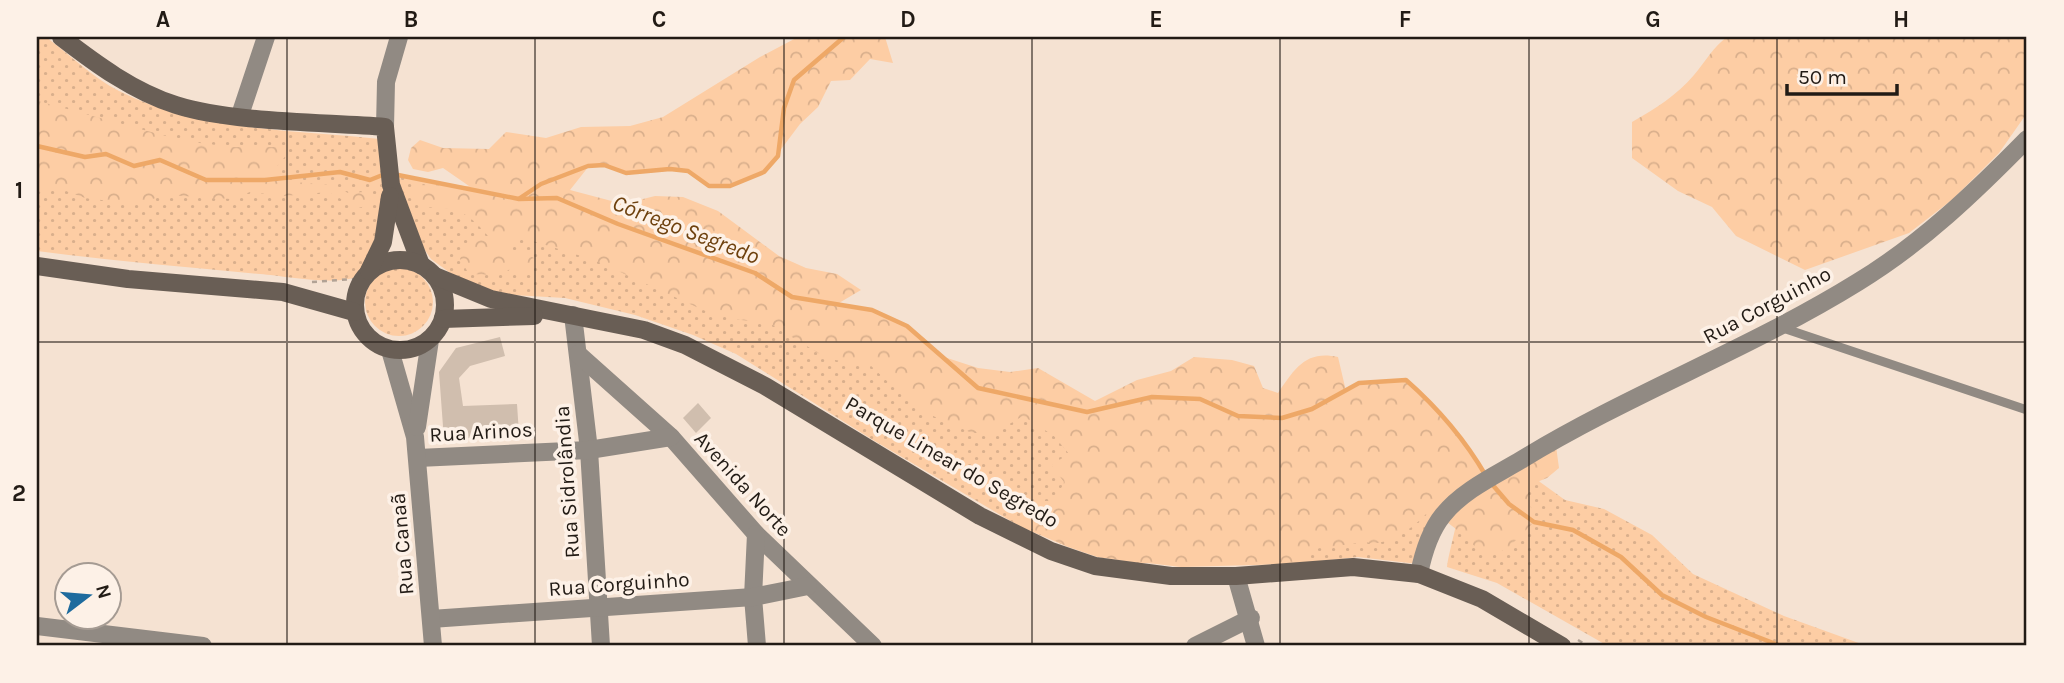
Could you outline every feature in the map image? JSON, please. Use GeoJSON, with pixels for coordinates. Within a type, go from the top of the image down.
{"type":"FeatureCollection","features":[{"type":"Feature","properties":{"kind":"main road"},"geometry":{"type":"LineString","coordinates":[[72,40],[148,94],[178,106],[240,116],[385,127],[390,182],[383,242],[357,288],[354,312],[366,337],[390,350],[418,347],[430,340],[443,319],[446,304],[428,270],[390,182]]}},
{"type":"Feature","properties":{"kind":"main road"},"geometry":{"type":"LineString","coordinates":[[369,271],[385,261],[403,260],[491,299],[644,330],[727,364],[980,516],[1051,551],[1130,573],[1236,576],[1353,567],[1419,573],[1482,599],[1570,643]]}},
{"type":"Feature","properties":{"kind":"main road"},"geometry":{"type":"LineString","coordinates":[[37,266],[128,279],[283,292],[354,312]]}},
{"type":"Feature","properties":{"kind":"main road"},"geometry":{"type":"LineString","coordinates":[[443,319],[569,315]]}},
{"type":"Feature","properties":{"kind":"street"},"geometry":{"type":"LineString","coordinates":[[240,116],[266,37]]}},
{"type":"Feature","properties":{"kind":"street"},"geometry":{"type":"LineString","coordinates":[[385,127],[386,82],[399,37]]}},
{"type":"Feature","properties":{"kind":"street","name":"Rua Corguinho"},"geometry":{"type":"LineString","coordinates":[[1419,573],[1442,516],[1476,488],[1552,441],[1779,326],[1858,282],[1911,247],[1961,205],[2027,139]]}},
{"type":"Feature","properties":{"kind":"street","name":"Rua Sidrolândia"},"geometry":{"type":"LineString","coordinates":[[569,315],[578,354],[589,450],[601,646]]}},
{"type":"Feature","properties":{"kind":"street","name":"Rua Canaã"},"geometry":{"type":"LineString","coordinates":[[415,437],[430,340]]}},
{"type":"Feature","properties":{"kind":"street","name":"Rua Canaã"},"geometry":{"type":"LineString","coordinates":[[390,350],[415,437],[433,646]]}},
{"type":"Feature","properties":{"kind":"street","name":"Avenida Norte"},"geometry":{"type":"LineString","coordinates":[[578,354],[671,437],[755,534],[873,646]]}},
{"type":"Feature","properties":{"kind":"street","name":"Rua Arinos"},"geometry":{"type":"LineString","coordinates":[[418,458],[589,450],[671,437]]}},
{"type":"Feature","properties":{"kind":"street"},"geometry":{"type":"LineString","coordinates":[[755,534],[753,597],[757,646]]}},
{"type":"Feature","properties":{"kind":"street"},"geometry":{"type":"LineString","coordinates":[[1236,576],[1251,618],[1256,646]]}},
{"type":"Feature","properties":{"kind":"street","name":"Rua Corguinho"},"geometry":{"type":"LineString","coordinates":[[431,619],[753,597],[808,586]]}},
{"type":"Feature","properties":{"kind":"street"},"geometry":{"type":"LineString","coordinates":[[1195,646],[1251,618]]}},
{"type":"Feature","properties":{"kind":"street"},"geometry":{"type":"LineString","coordinates":[[37,626],[202,646]]}},
{"type":"Feature","properties":{"kind":"lane"},"geometry":{"type":"LineString","coordinates":[[1779,326],[2027,410]]}},
{"type":"Feature","properties":{"kind":"path"},"geometry":{"type":"LineString","coordinates":[[1570,643],[1588,646]]}},
{"type":"Feature","properties":{"kind":"green space"},"geometry":{"type":"Polygon","coordinates":[[[37,37],[46,37],[90,73],[119,91],[181,114],[247,127],[380,139],[385,194],[382,224],[361,275],[340,280],[312,280],[37,251],[37,37]]]}},
{"type":"Feature","properties":{"kind":"green space"},"geometry":{"type":"Polygon","coordinates":[[[798,37],[885,37],[893,63],[870,59],[850,80],[831,81],[818,107],[800,124],[764,172],[730,186],[709,186],[687,171],[670,169],[626,173],[604,165],[589,166],[570,190],[623,204],[655,196],[683,197],[718,211],[779,256],[806,268],[837,274],[861,290],[839,303],[872,310],[907,326],[941,356],[978,368],[1010,372],[1038,368],[1095,401],[1137,380],[1171,371],[1194,357],[1232,360],[1254,366],[1263,388],[1278,393],[1302,363],[1318,356],[1338,357],[1346,391],[1359,383],[1406,380],[1452,427],[1490,480],[1556,446],[1559,468],[1547,478],[1532,484],[1528,494],[1534,522],[1506,550],[1483,555],[1465,536],[1430,509],[1410,528],[1392,539],[1313,549],[1292,564],[1181,567],[1098,557],[1066,546],[1019,523],[1026,501],[1055,501],[1064,482],[1051,465],[1069,454],[1054,436],[1023,416],[994,433],[972,433],[917,409],[870,365],[828,359],[769,323],[732,319],[703,310],[594,260],[520,237],[512,239],[508,246],[514,252],[519,250],[534,258],[534,266],[526,273],[510,269],[501,275],[469,274],[460,259],[464,249],[473,240],[488,236],[466,215],[452,209],[421,207],[412,198],[410,189],[415,185],[469,186],[443,168],[428,172],[413,169],[408,160],[411,148],[420,140],[443,148],[489,149],[506,132],[546,138],[581,127],[630,126],[663,117],[760,57],[798,37]]]}},
{"type":"Feature","properties":{"kind":"green space"},"geometry":{"type":"Polygon","coordinates":[[[1727,37],[2027,37],[2027,113],[1999,153],[1953,199],[1909,233],[1805,270],[1736,236],[1712,207],[1678,191],[1632,158],[1632,122],[1680,89],[1727,37]]]}},
{"type":"Feature","properties":{"kind":"green space"},"geometry":{"type":"Polygon","coordinates":[[[38,101],[184,141],[232,147],[277,147],[288,153],[266,180],[334,185],[348,193],[364,192],[371,198],[366,206],[358,208],[328,192],[284,196],[250,192],[232,199],[167,195],[134,204],[85,198],[58,188],[37,192],[37,146],[41,146],[37,140],[38,101]]]}},
{"type":"Feature","properties":{"kind":"green space"},"geometry":{"type":"Polygon","coordinates":[[[392,175],[470,187],[792,297],[871,310],[907,326],[941,356],[1086,412],[1312,409],[1359,383],[1406,380],[1433,404],[1487,477],[1518,458],[1540,482],[1565,500],[1604,509],[1652,535],[1693,574],[1784,616],[1867,646],[1608,646],[1497,583],[1447,567],[1459,511],[1459,497],[1418,564],[1358,557],[1292,564],[1137,563],[1098,557],[1021,527],[873,440],[736,354],[693,335],[635,315],[565,298],[496,294],[471,288],[431,259],[420,243],[392,175]]]}},
{"type":"Feature","properties":{"kind":"green space"},"geometry":{"type":"Polygon","coordinates":[[[399,268],[412,271],[423,278],[430,289],[433,302],[430,315],[423,326],[412,333],[399,336],[386,333],[375,326],[368,315],[365,302],[368,289],[375,278],[386,271],[399,268]]]}},
{"type":"Feature","properties":{"kind":"building"},"geometry":{"type":"Polygon","coordinates":[[[500,337],[505,356],[470,366],[459,378],[463,406],[517,404],[519,434],[444,440],[439,372],[456,348],[500,337]]]}},
{"type":"Feature","properties":{"kind":"building"},"geometry":{"type":"Polygon","coordinates":[[[698,403],[711,418],[696,433],[683,418],[698,403]]]}},
{"type":"Feature","properties":{"kind":"waterway"},"geometry":{"type":"LineString","coordinates":[[520,198],[541,184],[588,166],[604,165],[626,173],[670,169],[688,171],[709,186],[730,186],[764,172],[778,156],[784,108],[794,80],[844,37]]}},
{"type":"Feature","properties":{"kind":"waterway","name":"Córrego Segredo"},"geometry":{"type":"LineString","coordinates":[[37,146],[85,157],[106,154],[134,166],[160,160],[206,180],[265,180],[340,172],[370,180],[385,174]]}},
{"type":"Feature","properties":{"kind":"waterway","name":"Córrego Segredo"},"geometry":{"type":"LineString","coordinates":[[393,174],[519,199],[557,198],[618,224],[755,273],[792,297],[872,310],[907,326],[978,388],[1087,412],[1152,397],[1200,399],[1238,416],[1282,418],[1312,409],[1359,383],[1406,380],[1450,425],[1486,476]]}},
{"type":"Feature","properties":{"kind":"waterway","name":"Córrego Segredo"},"geometry":{"type":"LineString","coordinates":[[1491,483],[1509,504],[1534,522],[1573,530],[1621,557],[1662,595],[1706,617],[1781,646]]}}]}
